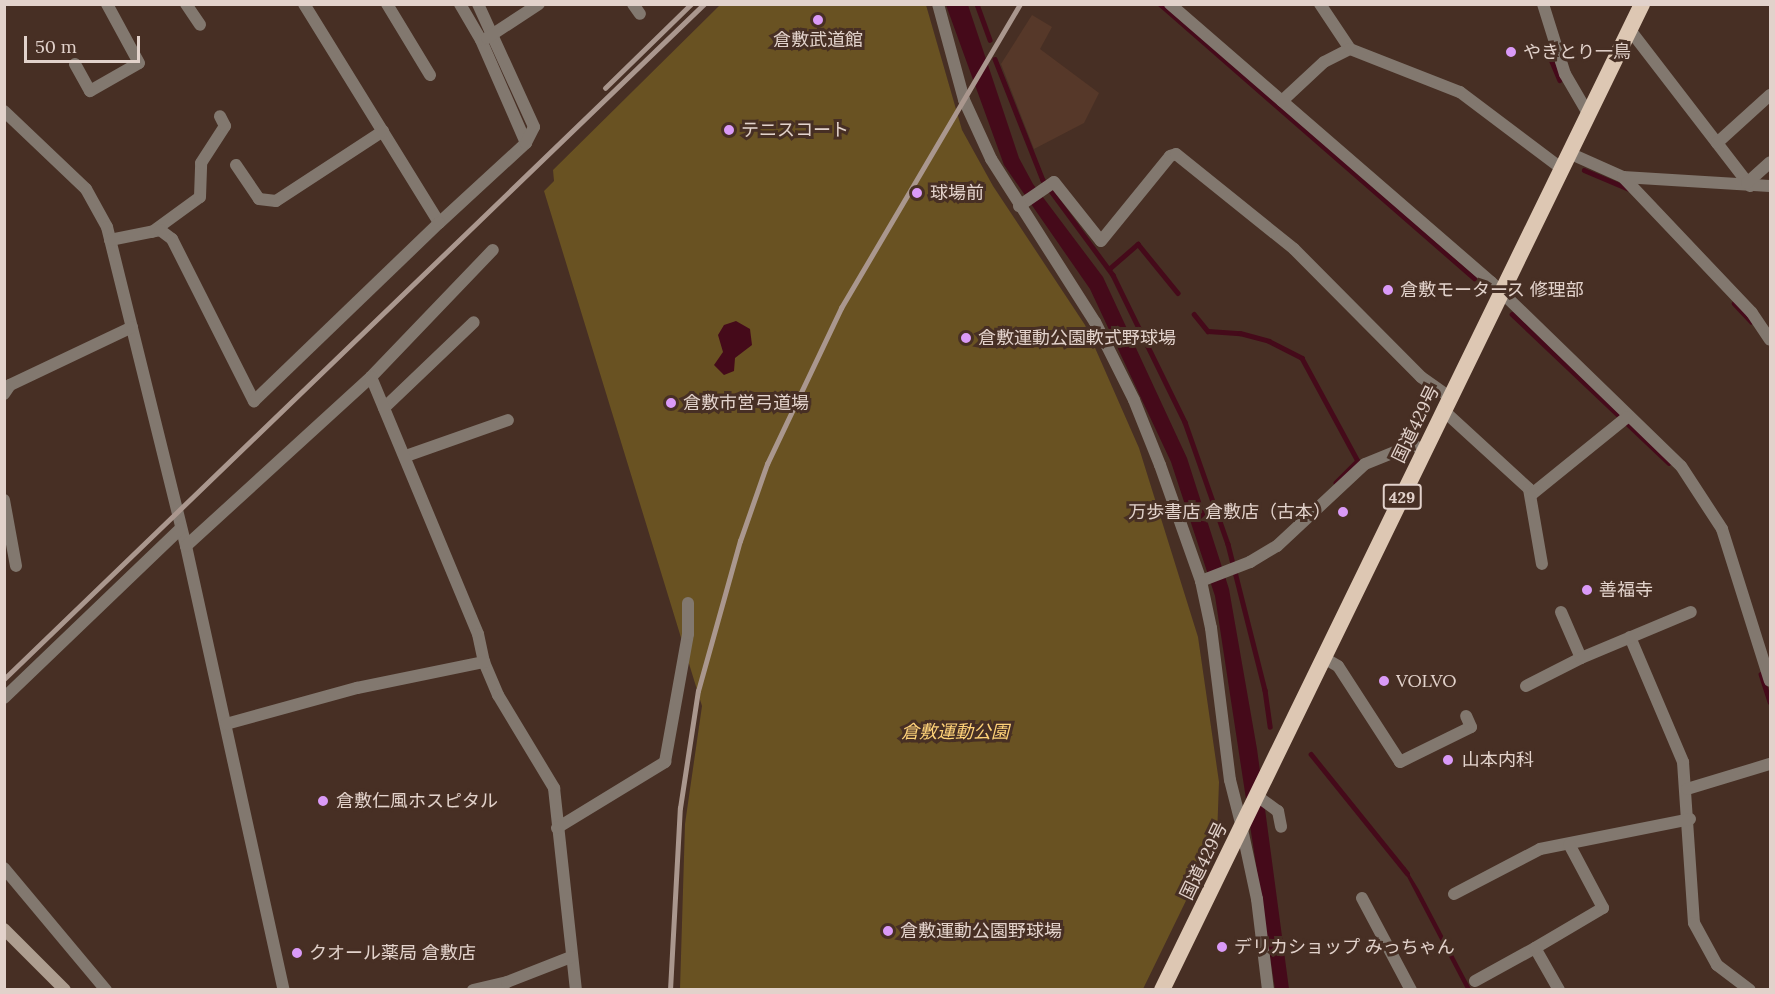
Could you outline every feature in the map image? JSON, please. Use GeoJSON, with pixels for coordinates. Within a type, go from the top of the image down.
{"type":"FeatureCollection","features":[{"type":"Feature","properties":{"kind":"highway","name":"国道429号"},"geometry":{"type":"LineString","coordinates":[[1162,990],[1642,4]]}},
{"type":"Feature","properties":{"kind":"main road"},"geometry":{"type":"LineString","coordinates":[[4,929],[65,990]]}},
{"type":"Feature","properties":{"kind":"street"},"geometry":{"type":"LineString","coordinates":[[75,64],[90,91],[139,63],[107,4]]}},
{"type":"Feature","properties":{"kind":"street"},"geometry":{"type":"LineString","coordinates":[[186,4],[200,25]]}},
{"type":"Feature","properties":{"kind":"street"},"geometry":{"type":"LineString","coordinates":[[304,4],[439,223]]}},
{"type":"Feature","properties":{"kind":"street"},"geometry":{"type":"LineString","coordinates":[[387,4],[430,75]]}},
{"type":"Feature","properties":{"kind":"street"},"geometry":{"type":"LineString","coordinates":[[460,4],[481,40],[526,143]]}},
{"type":"Feature","properties":{"kind":"street"},"geometry":{"type":"LineString","coordinates":[[110,240],[160,230],[172,239],[254,400],[526,143],[534,127],[494,34],[478,4]]}},
{"type":"Feature","properties":{"kind":"street"},"geometry":{"type":"LineString","coordinates":[[481,40],[539,4]]}},
{"type":"Feature","properties":{"kind":"street"},"geometry":{"type":"LineString","coordinates":[[938,4],[972,121],[1021,204],[1071,279],[1134,400],[1204,580],[1230,780],[1242,829],[1268,990]]}},
{"type":"Feature","properties":{"kind":"street"},"geometry":{"type":"LineString","coordinates":[[1170,4],[1502,294],[1624,419],[1681,466],[1722,529],[1770,681]]}},
{"type":"Feature","properties":{"kind":"street"},"geometry":{"type":"LineString","coordinates":[[1320,4],[1350,49],[1460,92],[1566,161],[1623,177],[1770,186]]}},
{"type":"Feature","properties":{"kind":"street"},"geometry":{"type":"LineString","coordinates":[[1543,4],[1565,74],[1589,115]]}},
{"type":"Feature","properties":{"kind":"street"},"geometry":{"type":"LineString","coordinates":[[1630,30],[1749,185]]}},
{"type":"Feature","properties":{"kind":"street"},"geometry":{"type":"LineString","coordinates":[[1282,101],[1324,62],[1350,49]]}},
{"type":"Feature","properties":{"kind":"street"},"geometry":{"type":"LineString","coordinates":[[1717,143],[1770,95]]}},
{"type":"Feature","properties":{"kind":"street"},"geometry":{"type":"LineString","coordinates":[[4,111],[86,189],[110,240],[186,546],[284,990]]}},
{"type":"Feature","properties":{"kind":"street"},"geometry":{"type":"LineString","coordinates":[[152,232],[200,197],[201,163],[225,126],[220,116]]}},
{"type":"Feature","properties":{"kind":"street"},"geometry":{"type":"LineString","coordinates":[[236,165],[259,199],[276,201],[382,131]]}},
{"type":"Feature","properties":{"kind":"street"},"geometry":{"type":"LineString","coordinates":[[1021,204],[1054,182],[1101,241],[1170,156],[1176,154],[1294,249],[1421,377],[1532,494],[1542,564]]}},
{"type":"Feature","properties":{"kind":"street"},"geometry":{"type":"LineString","coordinates":[[1749,185],[1770,162]]}},
{"type":"Feature","properties":{"kind":"street"},"geometry":{"type":"LineString","coordinates":[[1623,177],[1752,313],[1770,340]]}},
{"type":"Feature","properties":{"kind":"street"},"geometry":{"type":"LineString","coordinates":[[186,546],[371,377],[493,250]]}},
{"type":"Feature","properties":{"kind":"street"},"geometry":{"type":"LineString","coordinates":[[384,408],[474,322]]}},
{"type":"Feature","properties":{"kind":"street"},"geometry":{"type":"LineString","coordinates":[[4,394],[10,386],[132,327]]}},
{"type":"Feature","properties":{"kind":"street"},"geometry":{"type":"LineString","coordinates":[[371,377],[477,634],[484,662],[498,694],[554,788],[576,990]]}},
{"type":"Feature","properties":{"kind":"street"},"geometry":{"type":"LineString","coordinates":[[1532,494],[1624,419]]}},
{"type":"Feature","properties":{"kind":"street"},"geometry":{"type":"LineString","coordinates":[[405,456],[508,420]]}},
{"type":"Feature","properties":{"kind":"street"},"geometry":{"type":"LineString","coordinates":[[1204,580],[1230,570],[1277,546],[1298,529],[1355,470],[1412,445],[1425,450]]}},
{"type":"Feature","properties":{"kind":"street"},"geometry":{"type":"LineString","coordinates":[[4,500],[16,566]]}},
{"type":"Feature","properties":{"kind":"street"},"geometry":{"type":"LineString","coordinates":[[4,698],[181,528]]}},
{"type":"Feature","properties":{"kind":"street"},"geometry":{"type":"LineString","coordinates":[[557,828],[665,762],[688,634],[688,603]]}},
{"type":"Feature","properties":{"kind":"street"},"geometry":{"type":"LineString","coordinates":[[1561,612],[1581,658]]}},
{"type":"Feature","properties":{"kind":"street"},"geometry":{"type":"LineString","coordinates":[[1526,686],[1581,658],[1691,612]]}},
{"type":"Feature","properties":{"kind":"street"},"geometry":{"type":"LineString","coordinates":[[1630,637],[1674,736],[1687,789],[1690,903],[1694,923],[1717,965],[1750,990]]}},
{"type":"Feature","properties":{"kind":"street"},"geometry":{"type":"LineString","coordinates":[[1324,658],[1338,666],[1400,762],[1471,727],[1466,716]]}},
{"type":"Feature","properties":{"kind":"street"},"geometry":{"type":"LineString","coordinates":[[226,724],[357,688],[484,662]]}},
{"type":"Feature","properties":{"kind":"street"},"geometry":{"type":"LineString","coordinates":[[1687,789],[1770,764]]}},
{"type":"Feature","properties":{"kind":"street"},"geometry":{"type":"LineString","coordinates":[[1257,796],[1278,811],[1281,827]]}},
{"type":"Feature","properties":{"kind":"street"},"geometry":{"type":"LineString","coordinates":[[1454,894],[1539,849],[1689,819]]}},
{"type":"Feature","properties":{"kind":"street"},"geometry":{"type":"LineString","coordinates":[[1475,981],[1603,908],[1569,844]]}},
{"type":"Feature","properties":{"kind":"street"},"geometry":{"type":"LineString","coordinates":[[4,868],[106,990]]}},
{"type":"Feature","properties":{"kind":"street"},"geometry":{"type":"LineString","coordinates":[[1362,898],[1411,990]]}},
{"type":"Feature","properties":{"kind":"street"},"geometry":{"type":"LineString","coordinates":[[1535,948],[1559,990]]}},
{"type":"Feature","properties":{"kind":"street"},"geometry":{"type":"LineString","coordinates":[[473,990],[507,982],[571,957]]}},
{"type":"Feature","properties":{"kind":"shaded area"},"geometry":{"type":"Polygon","coordinates":[[[946,5],[968,5],[1019,158],[1033,184],[1103,277],[1187,458],[1229,589],[1257,749],[1289,989],[1275,989],[1215,596],[1171,462],[1090,289],[1004,165],[946,5]]]}},
{"type":"Feature","properties":{"kind":"shaded area"},"geometry":{"type":"Polygon","coordinates":[[[1032,15],[1052,27],[1040,49],[1099,93],[1084,123],[1034,149],[1001,64],[1032,15]]]}},
{"type":"Feature","properties":{"kind":"shaded area"},"geometry":{"type":"Polygon","coordinates":[[[736,321],[750,329],[752,345],[735,358],[734,371],[724,375],[714,365],[723,352],[718,335],[724,325],[736,321]]]}},
{"type":"Feature","properties":{"kind":"shaded area"},"geometry":{"type":"Polygon","coordinates":[[[1405,867],[1471,989],[1466,989],[1403,869],[1405,867]]]}},
{"type":"Feature","properties":{"kind":"green space","name":"倉敷運動公園"},"geometry":{"type":"Polygon","coordinates":[[[720,5],[926,5],[962,130],[993,186],[1085,325],[1139,448],[1198,637],[1219,782],[1217,837],[1143,989],[680,989],[685,824],[702,706],[544,191],[554,181],[553,170],[720,5]]]}},
{"type":"Feature","properties":{"kind":"waterway"},"geometry":{"type":"LineString","coordinates":[[977,4],[990,40]]}},
{"type":"Feature","properties":{"kind":"waterway"},"geometry":{"type":"LineString","coordinates":[[1160,4],[1474,278]]}},
{"type":"Feature","properties":{"kind":"waterway"},"geometry":{"type":"LineString","coordinates":[[1550,57],[1560,80]]}},
{"type":"Feature","properties":{"kind":"waterway"},"geometry":{"type":"LineString","coordinates":[[995,59],[1043,180],[1113,275],[1185,422],[1228,544],[1265,690],[1270,727]]}},
{"type":"Feature","properties":{"kind":"waterway"},"geometry":{"type":"LineString","coordinates":[[1584,170],[1629,189]]}},
{"type":"Feature","properties":{"kind":"waterway"},"geometry":{"type":"LineString","coordinates":[[1109,269],[1138,244],[1178,293]]}},
{"type":"Feature","properties":{"kind":"waterway"},"geometry":{"type":"LineString","coordinates":[[1734,303],[1751,321]]}},
{"type":"Feature","properties":{"kind":"waterway"},"geometry":{"type":"LineString","coordinates":[[1194,314],[1208,331],[1240,333],[1269,341],[1302,358],[1358,461],[1336,483]]}},
{"type":"Feature","properties":{"kind":"waterway"},"geometry":{"type":"LineString","coordinates":[[1512,314],[1669,463]]}},
{"type":"Feature","properties":{"kind":"waterway"},"geometry":{"type":"LineString","coordinates":[[1761,674],[1770,702]]}},
{"type":"Feature","properties":{"kind":"waterway"},"geometry":{"type":"LineString","coordinates":[[1311,754],[1407,873]]}},
{"type":"Feature","properties":{"kind":"railway"},"geometry":{"type":"LineString","coordinates":[[605,88],[691,4]]}},
{"type":"Feature","properties":{"kind":"railway"},"geometry":{"type":"LineString","coordinates":[[4,679],[704,4]]}},
{"type":"Feature","properties":{"kind":"railway"},"geometry":{"type":"LineString","coordinates":[[670,990],[680,808],[698,691],[740,541],[767,464],[841,308],[1020,4]]}},
{"type":"Feature","properties":{"kind":"place","name":"倉敷武道館"},"geometry":{"type":"Point","coordinates":[818,20]}},
{"type":"Feature","properties":{"kind":"place","name":"やきとり一鳥"},"geometry":{"type":"Point","coordinates":[1511,52]}},
{"type":"Feature","properties":{"kind":"place","name":"テニスコート"},"geometry":{"type":"Point","coordinates":[729,130]}},
{"type":"Feature","properties":{"kind":"place","name":"球場前"},"geometry":{"type":"Point","coordinates":[917,193]}},
{"type":"Feature","properties":{"kind":"place","name":"倉敷モータース 修理部"},"geometry":{"type":"Point","coordinates":[1388,290]}},
{"type":"Feature","properties":{"kind":"place","name":"倉敷運動公園軟式野球場"},"geometry":{"type":"Point","coordinates":[966,338]}},
{"type":"Feature","properties":{"kind":"place","name":"倉敷市営弓道場"},"geometry":{"type":"Point","coordinates":[671,403]}},
{"type":"Feature","properties":{"kind":"place","name":"万歩書店 倉敷店（古本）"},"geometry":{"type":"Point","coordinates":[1343,512]}},
{"type":"Feature","properties":{"kind":"place","name":"善福寺"},"geometry":{"type":"Point","coordinates":[1587,590]}},
{"type":"Feature","properties":{"kind":"place","name":"VOLVO"},"geometry":{"type":"Point","coordinates":[1384,681]}},
{"type":"Feature","properties":{"kind":"place","name":"山本内科"},"geometry":{"type":"Point","coordinates":[1448,760]}},
{"type":"Feature","properties":{"kind":"place","name":"倉敷仁風ホスピタル"},"geometry":{"type":"Point","coordinates":[323,801]}},
{"type":"Feature","properties":{"kind":"place","name":"倉敷運動公園野球場"},"geometry":{"type":"Point","coordinates":[888,931]}},
{"type":"Feature","properties":{"kind":"place","name":"デリカショップ みっちゃん"},"geometry":{"type":"Point","coordinates":[1222,947]}},
{"type":"Feature","properties":{"kind":"place","name":"クオール薬局 倉敷店"},"geometry":{"type":"Point","coordinates":[297,953]}}]}
